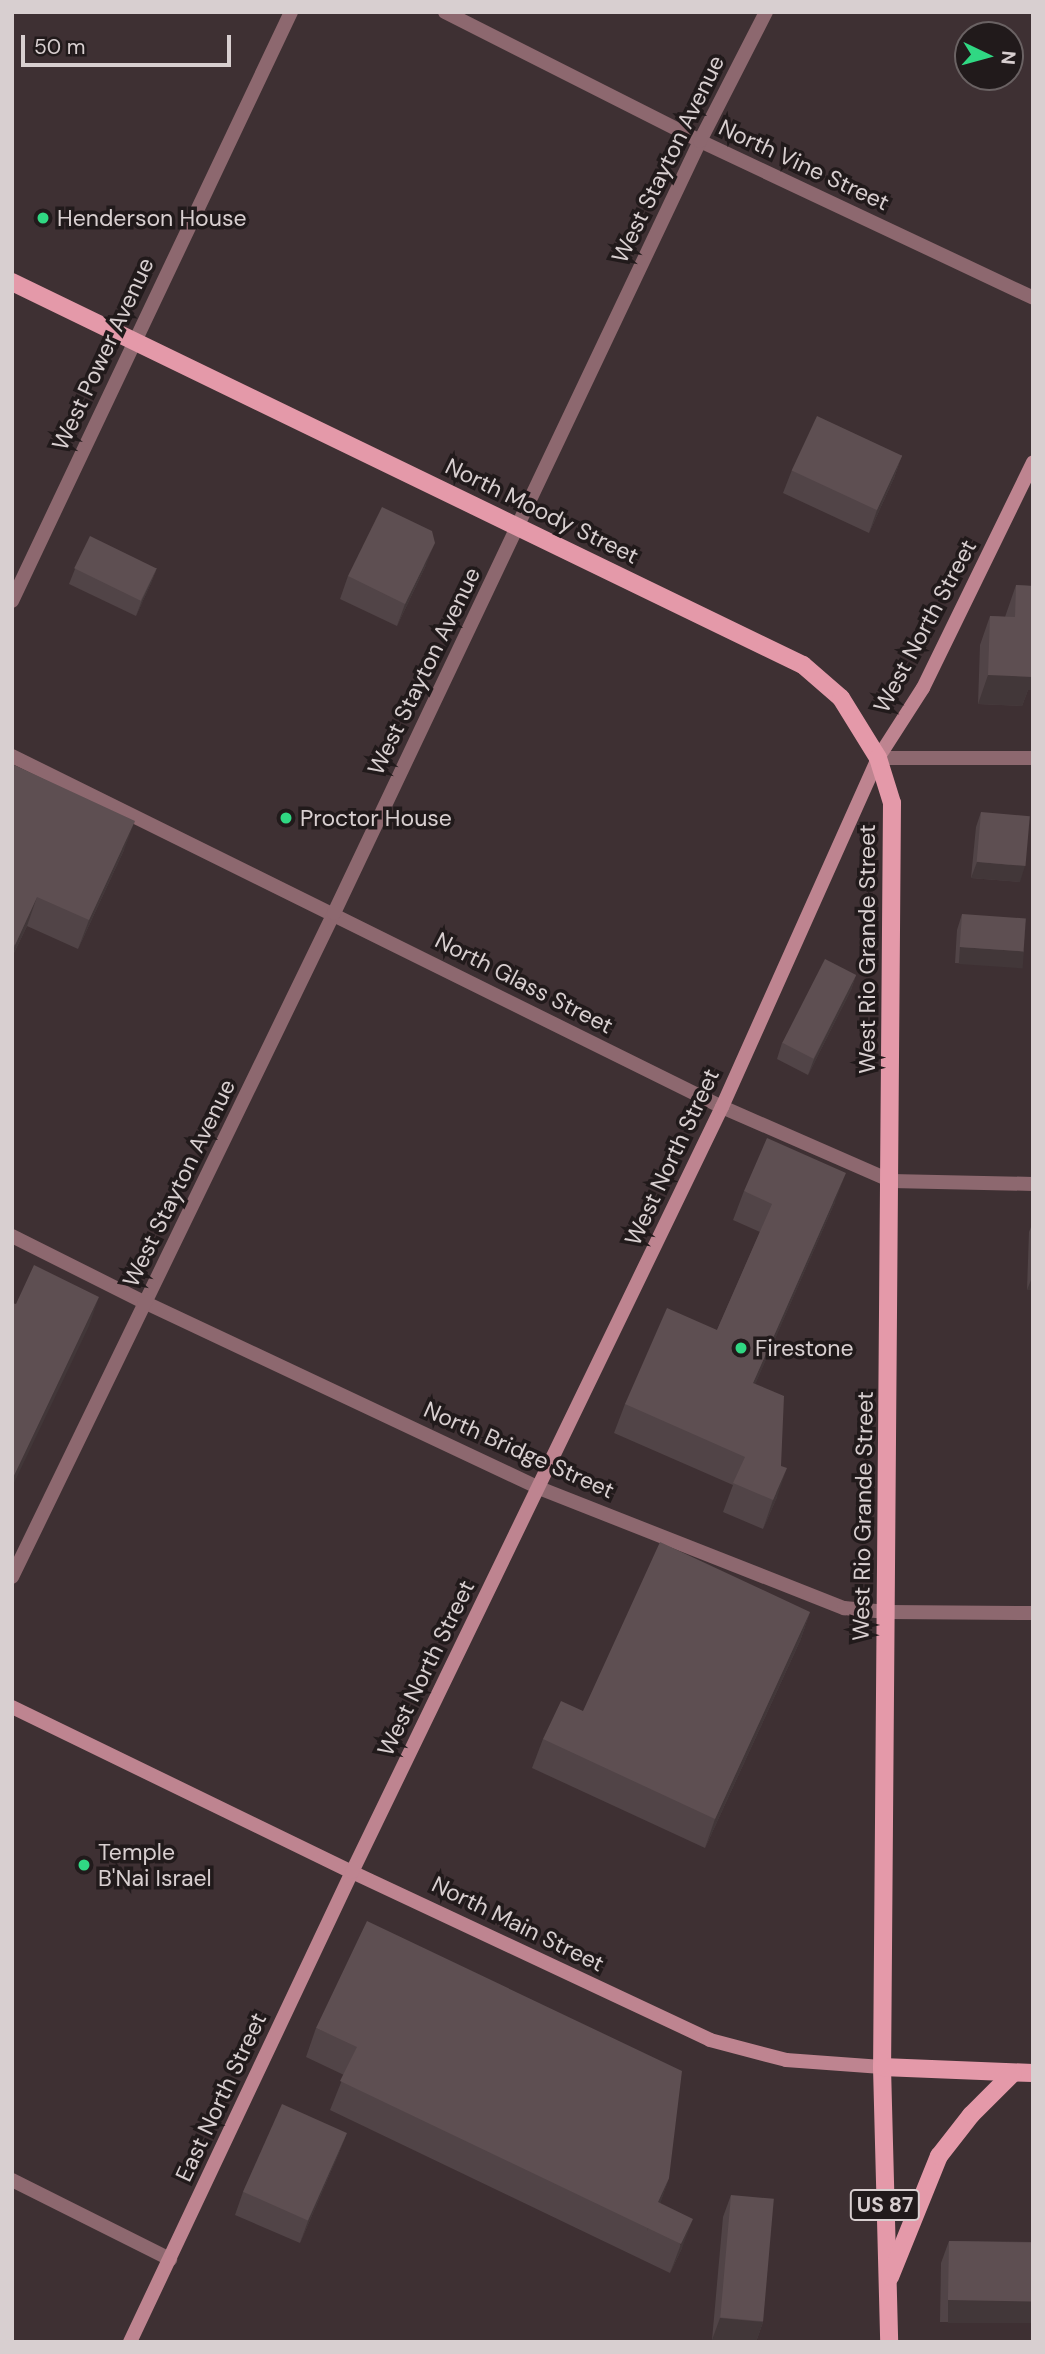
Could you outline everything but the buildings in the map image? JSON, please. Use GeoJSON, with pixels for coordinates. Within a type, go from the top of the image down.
{"type":"FeatureCollection","features":[{"type":"Feature","properties":{"kind":"main road","name":"North Moody Street"},"geometry":{"type":"LineString","coordinates":[[12,282],[803,665],[841,698],[878,758]]}},
{"type":"Feature","properties":{"kind":"main road","name":"West Rio Grande Street"},"geometry":{"type":"LineString","coordinates":[[878,758],[892,803],[882,2067]]}},
{"type":"Feature","properties":{"kind":"main road","name":"North Main Street"},"geometry":{"type":"LineString","coordinates":[[882,2067],[1033,2073]]}},
{"type":"Feature","properties":{"kind":"main road","name":"US 87"},"geometry":{"type":"LineString","coordinates":[[882,2067],[889,2342]]}},
{"type":"Feature","properties":{"kind":"main road"},"geometry":{"type":"LineString","coordinates":[[888,2283],[939,2156],[971,2115],[1013,2073]]}},
{"type":"Feature","properties":{"kind":"street","name":"West Power Avenue"},"geometry":{"type":"LineString","coordinates":[[12,601],[291,12]]}},
{"type":"Feature","properties":{"kind":"street","name":"North Vine Street"},"geometry":{"type":"LineString","coordinates":[[445,12],[700,141],[1033,298]]}},
{"type":"Feature","properties":{"kind":"street","name":"West Stayton Avenue"},"geometry":{"type":"LineString","coordinates":[[12,1577],[334,913],[700,141],[765,12]]}},
{"type":"Feature","properties":{"kind":"street","name":"West North Street"},"geometry":{"type":"LineString","coordinates":[[352,1872],[722,1107],[878,758],[923,688],[1033,462]]}},
{"type":"Feature","properties":{"kind":"street","name":"North Glass Street"},"geometry":{"type":"LineString","coordinates":[[12,756],[722,1107],[891,1181],[1033,1184]]}},
{"type":"Feature","properties":{"kind":"street"},"geometry":{"type":"LineString","coordinates":[[878,758],[1033,758]]}},
{"type":"Feature","properties":{"kind":"street","name":"North Bridge Street"},"geometry":{"type":"LineString","coordinates":[[12,1236],[146,1303],[539,1488],[844,1608],[887,1612],[1033,1613]]}},
{"type":"Feature","properties":{"kind":"street","name":"North Main Street"},"geometry":{"type":"LineString","coordinates":[[12,1707],[352,1872],[710,2040],[786,2060],[882,2067]]}},
{"type":"Feature","properties":{"kind":"street","name":"East North Street"},"geometry":{"type":"LineString","coordinates":[[130,2342],[352,1872]]}},
{"type":"Feature","properties":{"kind":"street"},"geometry":{"type":"LineString","coordinates":[[12,2180],[170,2259]]}},
{"type":"Feature","properties":{"kind":"place","name":"Henderson House"},"geometry":{"type":"Point","coordinates":[43,218]}},
{"type":"Feature","properties":{"kind":"place","name":"Proctor House"},"geometry":{"type":"Point","coordinates":[286,818]}},
{"type":"Feature","properties":{"kind":"place","name":"Firestone"},"geometry":{"type":"Point","coordinates":[741,1348]}},
{"type":"Feature","properties":{"kind":"place","name":"Temple B'Nai Israel"},"geometry":{"type":"Point","coordinates":[84,1865]}}]}
